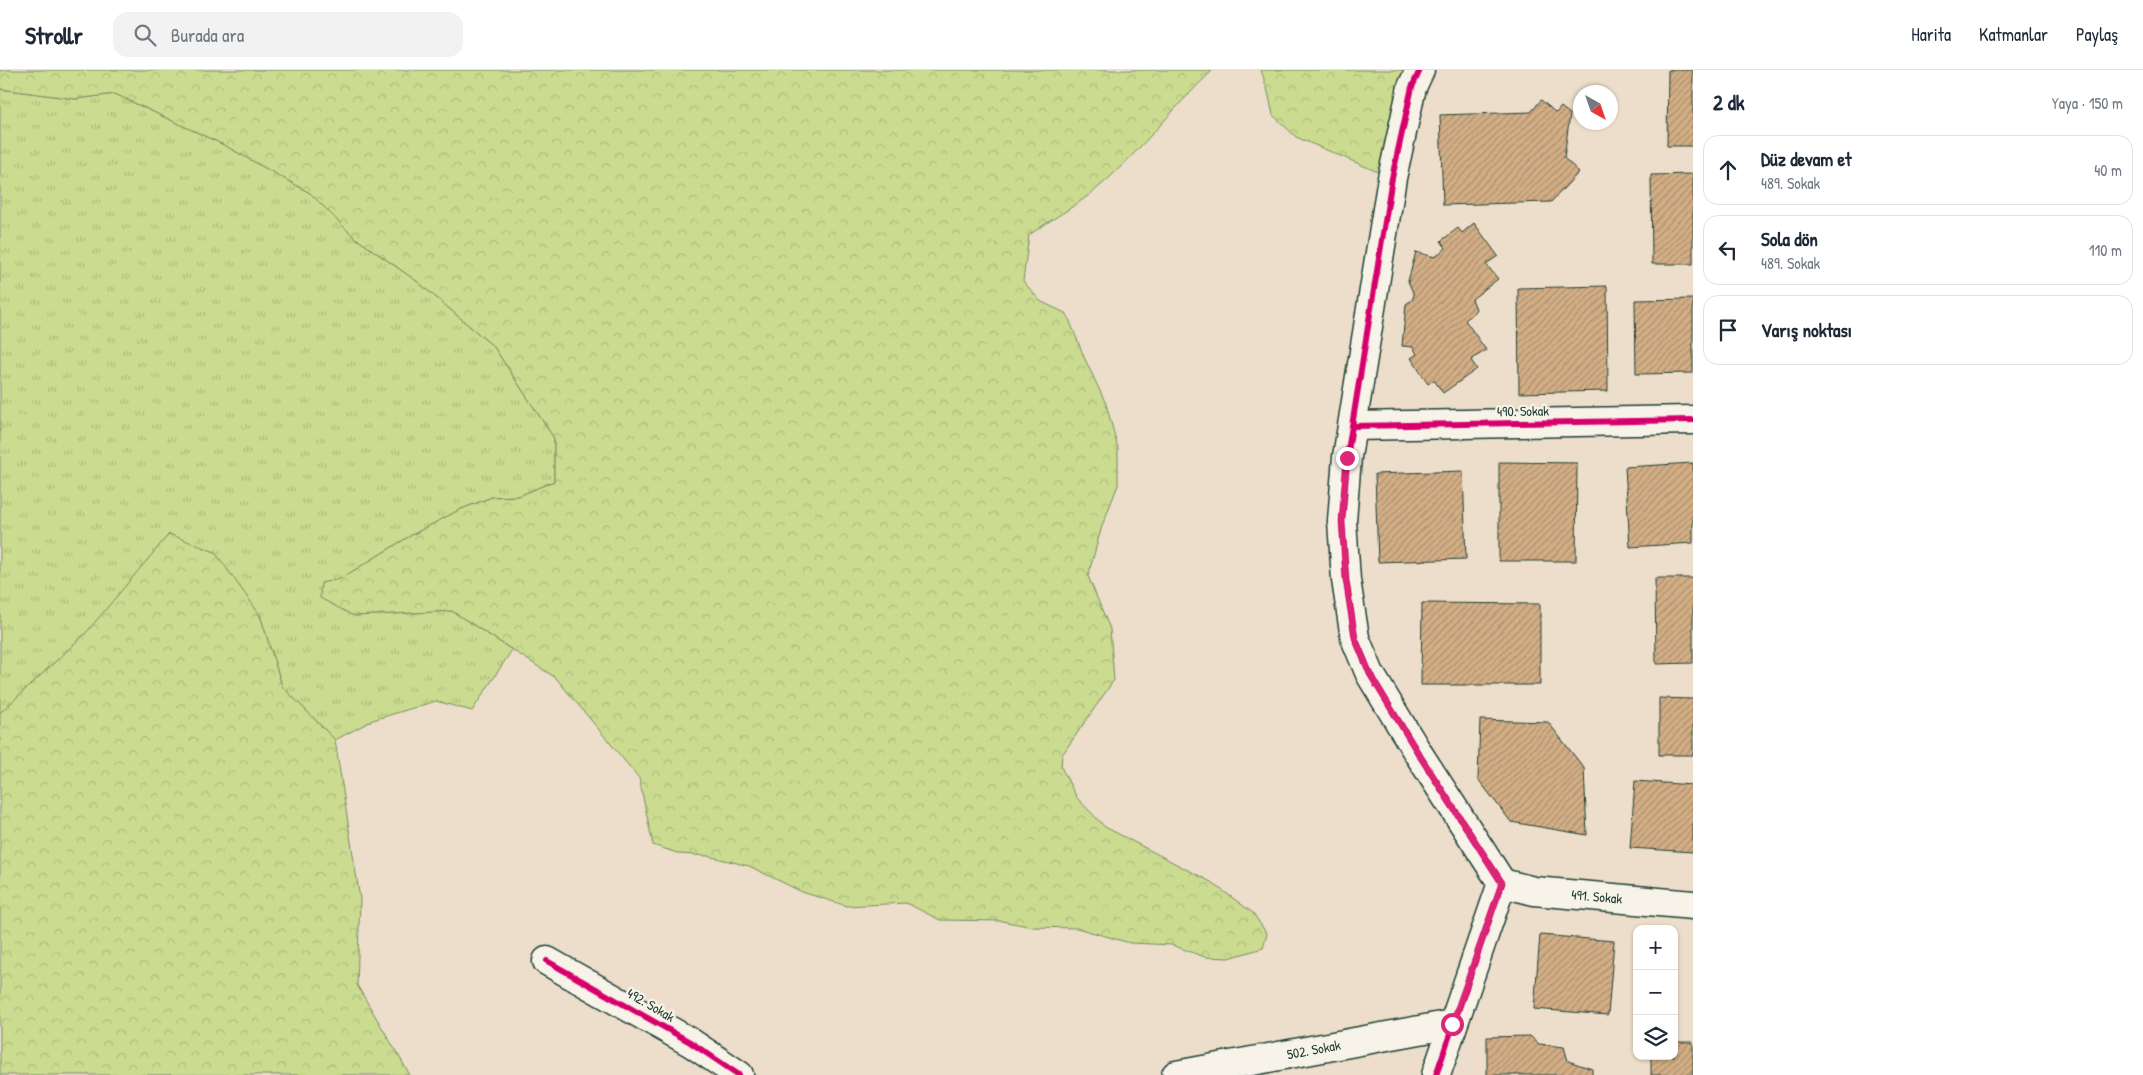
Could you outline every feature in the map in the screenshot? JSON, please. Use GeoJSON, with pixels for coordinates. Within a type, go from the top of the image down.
{"type":"FeatureCollection","features":[{"type":"Feature","properties":{"kind":"street"},"geometry":{"type":"LineString","coordinates":[[1420,70],[1412,87],[1392,178],[1347,458],[1342,521],[1346,580],[1355,638],[1370,674],[1418,753],[1502,883],[1436,1075]]}},
{"type":"Feature","properties":{"kind":"street","name":"490. Sokak"},"geometry":{"type":"LineString","coordinates":[[1353,426],[1693,420]]}},
{"type":"Feature","properties":{"kind":"street","name":"491. Sokak"},"geometry":{"type":"LineString","coordinates":[[1502,883],[1534,891],[1693,905]]}},
{"type":"Feature","properties":{"kind":"street","name":"492. Sokak"},"geometry":{"type":"LineString","coordinates":[[547,961],[690,1042],[739,1075]]}},
{"type":"Feature","properties":{"kind":"street","name":"502. Sokak"},"geometry":{"type":"LineString","coordinates":[[1176,1075],[1452,1024]]}},
{"type":"Feature","properties":{"kind":"green space"},"geometry":{"type":"Polygon","coordinates":[[[0,70],[1213,70],[1109,178],[1085,198],[1029,235],[1023,281],[1040,301],[1067,314],[1106,404],[1118,448],[1118,485],[1102,526],[1088,576],[1110,629],[1114,680],[1062,755],[1061,767],[1077,798],[1105,827],[1211,882],[1253,913],[1267,934],[1263,948],[1229,958],[1205,957],[1172,945],[1130,943],[1077,928],[1033,927],[1002,921],[940,920],[906,903],[847,906],[802,892],[749,866],[708,856],[680,854],[653,845],[639,778],[556,678],[452,611],[354,616],[320,598],[321,583],[340,579],[410,536],[459,510],[492,497],[519,496],[554,481],[554,438],[494,347],[418,282],[354,237],[310,193],[224,145],[115,94],[76,99],[0,89],[0,70]]]}},
{"type":"Feature","properties":{"kind":"green space"},"geometry":{"type":"Polygon","coordinates":[[[1261,70],[1420,70],[1392,178],[1296,137],[1273,115],[1261,70]]]}},
{"type":"Feature","properties":{"kind":"green space"},"geometry":{"type":"Polygon","coordinates":[[[0,89],[76,99],[115,94],[224,145],[310,193],[354,237],[418,282],[494,347],[554,438],[554,481],[519,496],[492,497],[459,510],[410,536],[340,579],[354,616],[452,611],[512,650],[472,711],[436,701],[373,720],[335,740],[282,686],[260,615],[85,634],[0,713],[0,89]]]}},
{"type":"Feature","properties":{"kind":"green space"},"geometry":{"type":"Polygon","coordinates":[[[169,534],[215,552],[260,615],[282,686],[335,740],[360,899],[357,985],[410,1075],[0,1075],[0,713],[85,634],[169,534]]]}},
{"type":"Feature","properties":{"kind":"building"},"geometry":{"type":"Polygon","coordinates":[[[1668,70],[1693,70],[1693,146],[1667,146],[1668,70]]]}},
{"type":"Feature","properties":{"kind":"building"},"geometry":{"type":"Polygon","coordinates":[[[1541,100],[1556,113],[1561,107],[1570,114],[1564,158],[1579,172],[1551,202],[1443,205],[1440,115],[1531,112],[1541,100]]]}},
{"type":"Feature","properties":{"kind":"building"},"geometry":{"type":"Polygon","coordinates":[[[1693,174],[1693,264],[1652,264],[1651,175],[1693,174]]]}},
{"type":"Feature","properties":{"kind":"building"},"geometry":{"type":"Polygon","coordinates":[[[1474,223],[1498,256],[1486,264],[1498,279],[1472,299],[1476,309],[1465,320],[1486,350],[1471,360],[1477,369],[1443,393],[1434,380],[1428,384],[1411,358],[1417,354],[1413,347],[1402,346],[1406,304],[1412,300],[1414,295],[1408,281],[1416,252],[1435,257],[1446,248],[1441,241],[1458,228],[1462,233],[1474,223]]]}},
{"type":"Feature","properties":{"kind":"building"},"geometry":{"type":"Polygon","coordinates":[[[1607,286],[1608,391],[1519,393],[1518,288],[1607,286]]]}},
{"type":"Feature","properties":{"kind":"building"},"geometry":{"type":"Polygon","coordinates":[[[1693,299],[1693,373],[1636,374],[1635,300],[1693,299]]]}},
{"type":"Feature","properties":{"kind":"building"},"geometry":{"type":"Polygon","coordinates":[[[1499,462],[1577,463],[1576,561],[1499,561],[1499,462]]]}},
{"type":"Feature","properties":{"kind":"building"},"geometry":{"type":"Polygon","coordinates":[[[1693,463],[1693,543],[1630,547],[1625,467],[1693,463]]]}},
{"type":"Feature","properties":{"kind":"building"},"geometry":{"type":"Polygon","coordinates":[[[1463,471],[1466,559],[1378,562],[1375,474],[1463,471]]]}},
{"type":"Feature","properties":{"kind":"building"},"geometry":{"type":"Polygon","coordinates":[[[1655,578],[1693,578],[1693,663],[1656,664],[1655,578]]]}},
{"type":"Feature","properties":{"kind":"building"},"geometry":{"type":"Polygon","coordinates":[[[1422,603],[1540,604],[1540,685],[1421,685],[1422,603]]]}},
{"type":"Feature","properties":{"kind":"building"},"geometry":{"type":"Polygon","coordinates":[[[1659,698],[1693,699],[1693,755],[1659,755],[1659,698]]]}},
{"type":"Feature","properties":{"kind":"building"},"geometry":{"type":"Polygon","coordinates":[[[1480,720],[1548,722],[1584,768],[1587,835],[1511,822],[1478,779],[1480,720]]]}},
{"type":"Feature","properties":{"kind":"building"},"geometry":{"type":"Polygon","coordinates":[[[1635,781],[1693,785],[1693,852],[1630,848],[1635,781]]]}},
{"type":"Feature","properties":{"kind":"building"},"geometry":{"type":"Polygon","coordinates":[[[1540,935],[1614,941],[1608,1015],[1534,1009],[1540,935]]]}},
{"type":"Feature","properties":{"kind":"building"},"geometry":{"type":"Polygon","coordinates":[[[1530,1036],[1539,1044],[1564,1047],[1568,1061],[1592,1069],[1592,1075],[1487,1075],[1487,1037],[1530,1036]]]}},
{"type":"Feature","properties":{"kind":"building"},"geometry":{"type":"Polygon","coordinates":[[[1678,1042],[1693,1042],[1693,1075],[1651,1075],[1651,1060],[1678,1060],[1678,1042]]]}},
{"type":"Feature","properties":{"kind":"cycle path"},"geometry":{"type":"LineString","coordinates":[[1420,70],[1412,87],[1392,178],[1347,457],[1342,521],[1346,580],[1355,638],[1370,674],[1418,753],[1502,883],[1436,1075]]}},
{"type":"Feature","properties":{"kind":"cycle path"},"geometry":{"type":"LineString","coordinates":[[1353,426],[1693,420]]}},
{"type":"Feature","properties":{"kind":"cycle path"},"geometry":{"type":"LineString","coordinates":[[547,961],[690,1042],[739,1075]]}},
{"type":"Feature","properties":{"kind":"route"},"geometry":{"type":"LineString","coordinates":[[1347,458],[1342,521],[1346,580],[1355,638],[1370,674],[1418,753],[1502,883],[1452,1024]]}}]}
